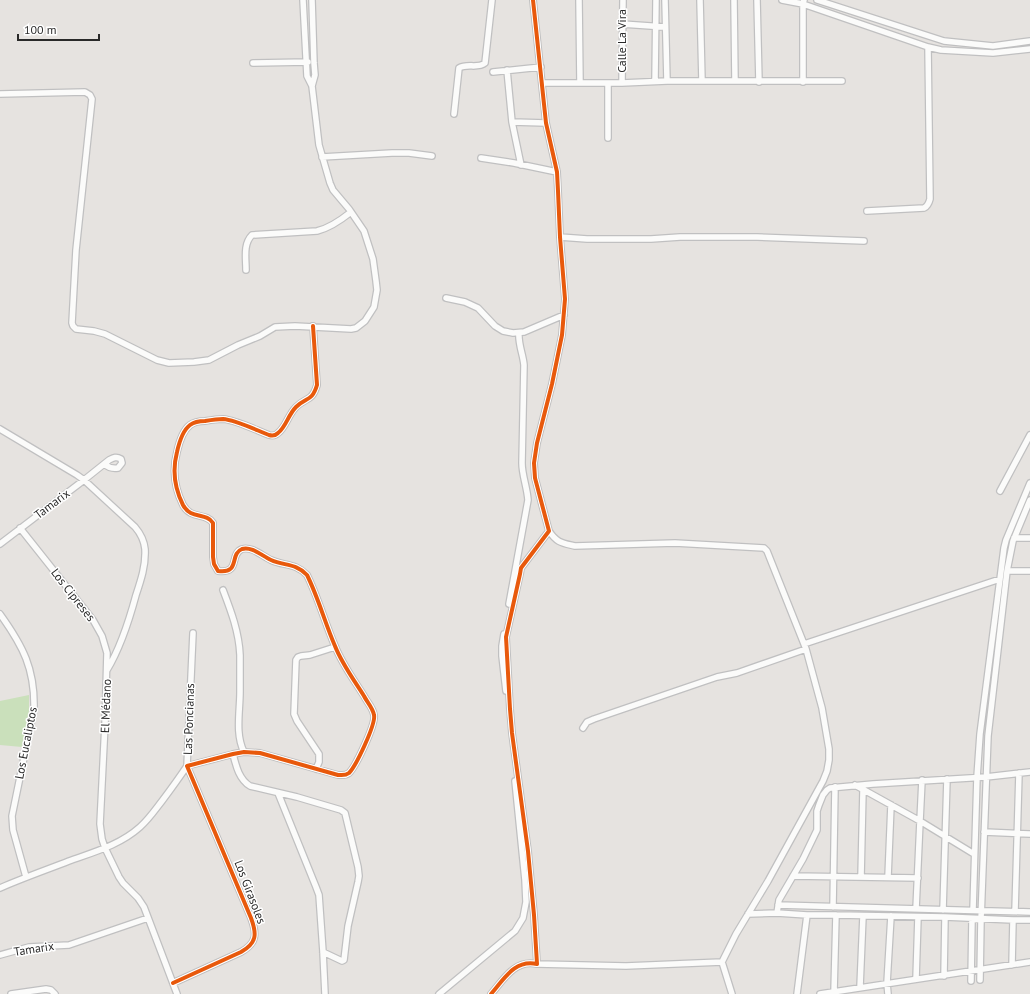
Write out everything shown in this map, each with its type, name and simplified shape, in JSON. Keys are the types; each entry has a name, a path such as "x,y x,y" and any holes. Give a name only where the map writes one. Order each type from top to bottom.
{"street":[{"path":"0,94 85,92 90,95 92,99 76,250 72,323 76,329 105,334 157,360 169,363 204,361 260,336 275,327 313,326 351,329 356,328 365,321 374,307 377,290 373,260 364,231 333,190 319,146 312,86 307,76 303,0"},
{"path":"312,0 315,75 312,86"},
{"path":"454,114 459,68 464,66 480,66 485,63 492,0"},
{"path":"533,0 546,123 557,172 565,300 562,335 535,454 535,478 549,531 554,539 563,544 575,546 675,543 764,548 767,551 805,646 822,708 829,749 828,771 768,881 736,934 722,962 732,994"},
{"path":"579,0 580,83"},
{"name":"Calle La Vira","path":"622,0 622,82"},
{"path":"655,81 656,0"},
{"path":"665,0 666,81"},
{"path":"700,0 702,82"},
{"path":"734,0 736,81"},
{"path":"757,0 759,82"},
{"path":"782,0 803,2 928,47 941,50 993,53 1030,49"},
{"path":"817,0 944,41 993,46 1030,41"},
{"path":"803,2 803,82"},
{"path":"622,24 665,27"},
{"path":"867,211 924,208 929,203 928,47"},
{"path":"253,63 314,63"},
{"path":"493,72 541,67"},
{"path":"508,70 512,122 521,165"},
{"path":"542,83 655,81 842,81"},
{"path":"608,82 608,138"},
{"path":"512,122 546,123"},
{"path":"322,157 392,153 432,156"},
{"path":"481,158 557,172"},
{"path":"246,270 246,244 252,235 317,231 326,228 351,212"},
{"path":"560,237 587,239 757,237 864,242"},
{"path":"446,298 465,302 478,308 495,326 503,331 513,333 524,332 564,315"},
{"path":"187,766 244,752 260,753 338,775 344,775 350,772 372,729 374,715 335,647 309,580 304,572 292,565 271,561 253,550 246,549 241,550 238,553 231,569 225,572 218,571 214,564 213,557 213,523 209,518 196,516 186,509 176,488 173,471 176,453 182,434 190,425 195,423 222,419 234,421 273,436 280,431 294,408 312,397 315,392 317,379 313,326"},
{"path":"438,994 515,931 523,918 526,902 502,646 528,500 527,488 522,470 524,365 519,341 519,333"},
{"name":"El Médano","path":"0,429 84,480 135,527 141,535 145,547 143,573 130,616 115,656 107,670 100,824 105,848 119,877 141,902 177,994"},
{"path":"1000,491 1030,435"},
{"name":"Tamarix","path":"0,544 104,464"},
{"path":"973,910 977,777 980,734 1004,548 1030,483"},
{"path":"980,980 981,911 988,736 1007,571 1014,538 1030,500"},
{"name":"Los Cipreses","path":"20,528 98,628 106,648 107,670"},
{"path":"537,964 528,851 512,733 506,637 522,568 549,531"},
{"path":"1014,538 1030,538"},
{"path":"1007,571 1030,571"},
{"path":"583,728 587,722 600,717 717,677 737,673 805,646 1000,579"},
{"path":"223,590 233,618 239,646 239,732 244,752"},
{"name":"Los Eucaliptos","path":"0,614 17,639 26,657 30,668 34,697 34,709 12,816 12,830 26,877"},
{"name":"Las Poncianas","path":"0,888 105,848 122,840 146,821 179,779 187,766 193,633"},
{"path":"316,769 319,762 319,754 294,714 296,660 301,656 310,655 335,647"},
{"path":"233,754 239,772 246,783 257,788 297,797 341,810 345,813 359,876 348,926 344,960 339,960 323,952"},
{"name":"Los Girasoles","path":"172,983 241,952 250,946 255,935 251,918 187,766"},
{"path":"777,913 779,900 803,859 817,830 817,811 823,795 827,790 835,787 855,785 986,777 1030,772"},
{"path":"1015,911 1019,773"},
{"path":"943,910 947,779"},
{"path":"916,909 922,780"},
{"path":"855,785 920,821 974,854"},
{"path":"833,907 835,787"},
{"path":"861,877 864,790"},
{"path":"278,793 319,895 325,994"},
{"path":"888,877 891,805"},
{"path":"984,832 1030,834"},
{"path":"793,876 918,878"},
{"path":"778,905 1030,912"},
{"path":"748,914 777,913 1030,920"},
{"path":"797,994 807,915"},
{"path":"834,992 836,915"},
{"path":"860,987 863,916"},
{"path":"888,994 887,984 891,916"},
{"path":"916,979 918,917"},
{"path":"944,917 944,976"},
{"name":"Tamarix","path":"0,955 29,947 69,945 148,918"},
{"path":"971,981 972,919"},
{"path":"1012,965 1013,920"},
{"path":"491,994 515,968 526,963 626,966 722,962"},
{"path":"820,994 1030,962"},
{"path":"11,994 46,989 51,990 54,994"}],"green space":[{"path":"29,695 29,711 22,747 0,745 0,701"}],"cycle path":[{"path":"491,994 505,977 516,967 522,964 537,964 528,851 512,733 506,637 521,568 549,531 535,478 534,463 537,443 552,384 562,335 565,299 557,172 546,123 533,0"},
{"path":"173,983 246,949 253,942 255,933 251,918 187,766 244,752 260,753 338,775 345,775 349,773 361,754 374,720 371,707 348,672 338,653 307,575 299,568 276,562 246,548 238,552 230,570 218,571 214,564 213,557 213,523 206,518 190,513 186,510 180,498 175,479 175,459 180,441 185,430 193,423 223,419 240,423 274,436 281,430 293,410 311,397 317,385 313,326"}]}
